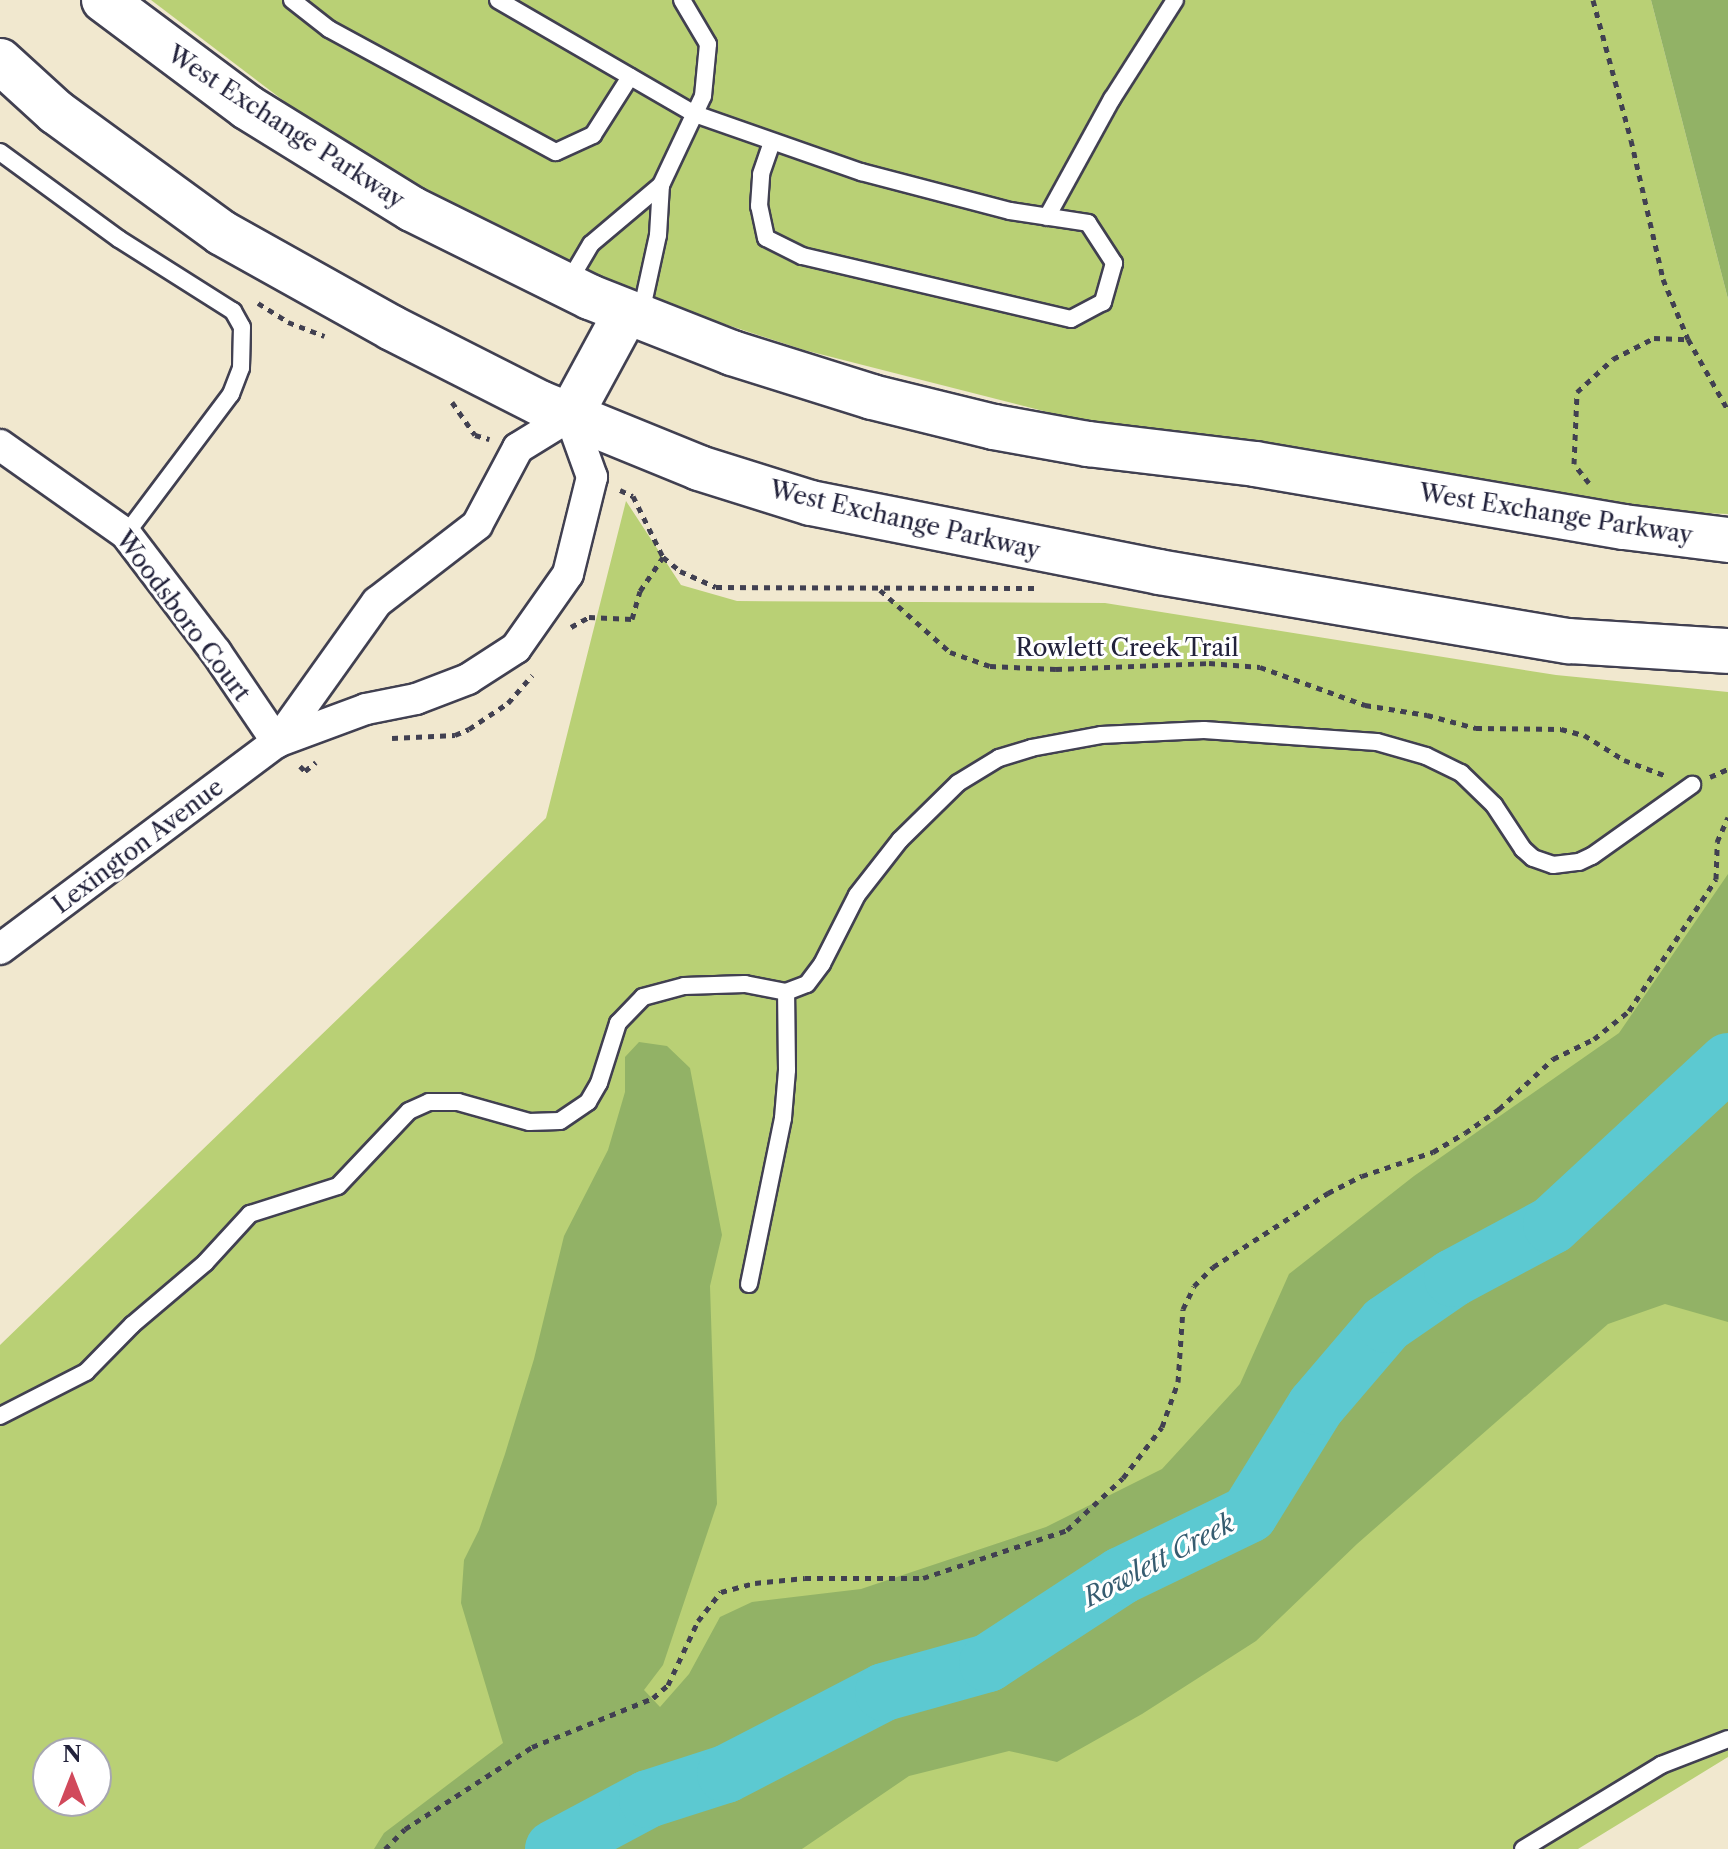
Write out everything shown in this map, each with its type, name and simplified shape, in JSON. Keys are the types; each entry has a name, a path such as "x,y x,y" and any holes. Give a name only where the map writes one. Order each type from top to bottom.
{"main road":[{"name":"West Exchange Parkway","path":"104,0 247,107 334,164 412,209 566,286 633,316 732,353 844,388 994,427 1088,444 1255,464 1624,527 1728,540"},
{"name":"West Exchange Parkway","path":"0,61 56,112 222,233 392,328 570,416 699,468 811,503 1002,544 1569,641 1728,651"},
{"path":"570,416 633,316"}],"street":[{"name":"Lexington Avenue","path":"0,949 277,742 366,709 416,699 468,679 516,648 568,574 592,477 570,416 518,448 477,525 377,602 277,742"},
{"name":"Woodsboro Court","path":"0,445 126,534 216,652 277,742"}],"lane":[{"path":"292,0 329,29 556,152 593,135 630,77"},
{"path":"498,0 695,114 861,172 1010,211 1088,223 1114,263 1103,302 1071,319 802,256 766,238 759,206 761,174 772,142"},
{"path":"633,316 658,235 661,185 703,96 708,44 682,0"},
{"path":"1047,217 1112,99 1175,0"},
{"path":"0,152 119,239 233,311 242,327 241,368 231,394 126,534"},
{"path":"566,286 591,244 661,185"},
{"path":"0,1416 86,1372 132,1325 182,1285 250,1214 326,1192 346,1180 409,1111 429,1102 458,1102 529,1122 560,1121 588,1102 599,1083 618,1023 643,997 670,988 705,984 745,984 786,992 807,984 815,975 857,895 930,808 971,772 1031,748 1101,735 1204,730 1392,745 1445,764 1473,782 1494,805 1523,849 1533,858 1553,865 1579,862 1592,856 1692,785"},
{"path":"749,1284 783,1118 787,1070 786,992"},
{"path":"1523,1849 1661,1765 1728,1739"}],"path":[{"path":"1593,0 1631,140 1663,279 1688,339 1728,410"},
{"path":"1605,486 1589,483 1574,464 1577,392 1613,359 1654,338 1688,339"},
{"name":"Rowlett Creek Trail","path":"620,490 633,496 663,557 699,581 735,589 879,589 950,652 990,666 1056,669 1209,663 1260,667 1365,705 1427,715 1476,728 1561,729 1584,735 1624,760 1692,785"},
{"path":"1692,785 1728,771"},
{"path":"385,1849 405,1829 532,1747 653,1698 668,1685 698,1621 721,1592 755,1583 805,1578 923,1578 1067,1530 1123,1478 1162,1427 1178,1382 1183,1309 1194,1286 1213,1267 1328,1193 1362,1176 1433,1152 1465,1133 1499,1109 1553,1059 1594,1039 1629,1011 1716,879 1717,842 1728,817"}],"green space":[{"path":"151,0 1651,0 1728,299 1728,514 1672,512 1059,415 804,350 612,287 338,142"},
{"path":"1651,0 1728,0 1728,299"},
{"path":"626,501 681,585 737,601 1105,603 1556,675 1728,692 1728,1757 1578,1849 0,1849 0,1345 546,818"},
{"path":"1728,874 1728,1322 1665,1304 1608,1324 1357,1544 1256,1641 1142,1714 1057,1762 1009,1751 909,1776 802,1849 374,1849 384,1833 503,1743 461,1603 464,1560 479,1530 505,1454 534,1359 564,1236 608,1150 625,1092 625,1057 639,1042 667,1046 690,1068 722,1235 710,1286 717,1504 663,1665 644,1690 660,1707 689,1674 720,1617 752,1602 861,1589 1046,1527 1162,1469 1240,1384 1289,1274 1414,1176 1619,1033"}],"waterway":[{"name":"Rowlett Creek","path":"554,1849 648,1799 726,1774 884,1692 988,1663 1121,1576 1249,1514 1316,1406 1386,1324 1453,1278 1552,1225 1728,1062"}]}
